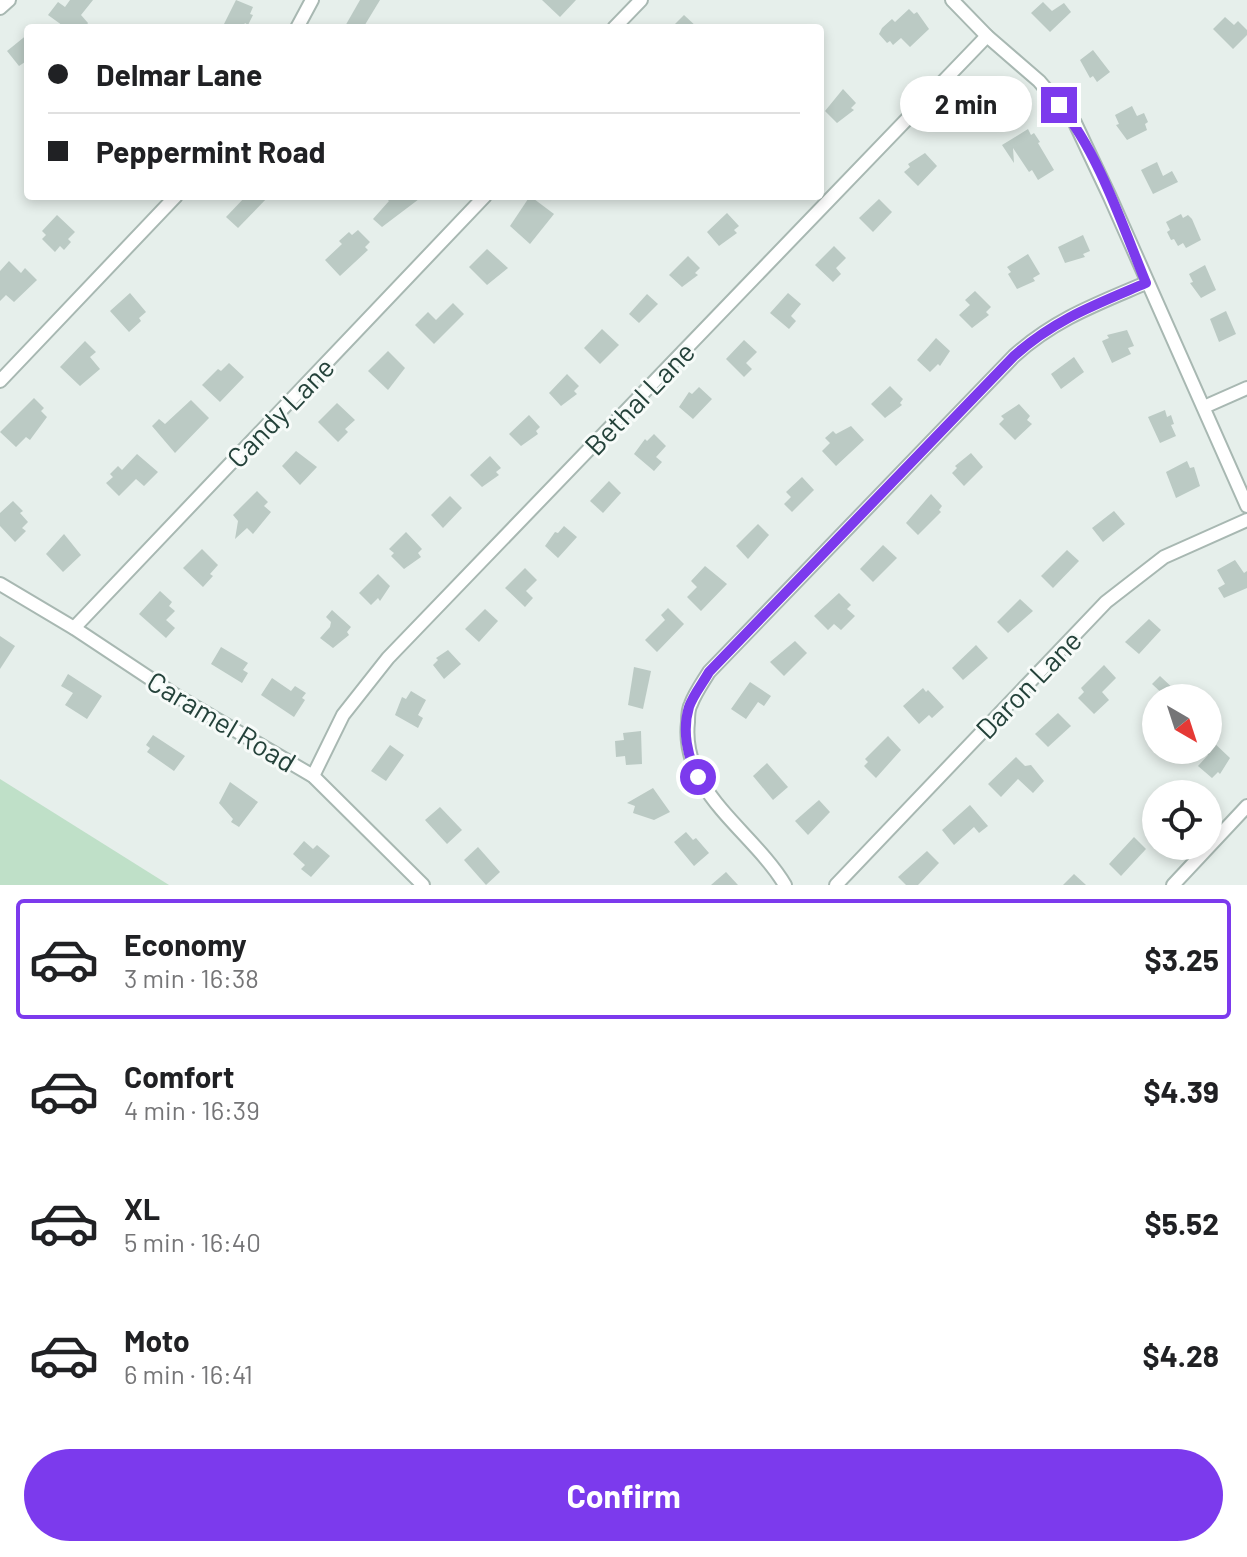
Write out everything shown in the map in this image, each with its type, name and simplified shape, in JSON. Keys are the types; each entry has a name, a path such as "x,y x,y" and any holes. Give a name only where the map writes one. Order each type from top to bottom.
{"street":[{"path":"0,8 9,0"},
{"path":"299,24 312,0"},
{"path":"618,24 641,0"},
{"path":"952,0 987,36 1039,81 1075,123 1247,506"},
{"name":"Bethal Lane","path":"313,776 343,715 388,658 987,36"},
{"path":"0,381 172,200"},
{"name":"Candy Lane","path":"74,628 481,200"},
{"path":"785,885 775,868 706,793 690,761 686,736 689,706 709,672 1038,334 1072,315 1146,283"},
{"path":"1204,407 1247,388"},
{"name":"Daron Lane","path":"836,885 1106,602 1164,557 1247,520"},
{"name":"Caramel Road","path":"0,584 74,628 175,695 313,776 423,885"},
{"path":"1173,885 1247,806"}],"green space":[{"path":"0,779 169,885 0,885"}],"building":[{"path":"70,0 93,0 81,15 87,24 60,24 48,15 58,2 65,7"},
{"path":"236,0 253,7 248,24 224,24"},
{"path":"360,0 380,0 365,24 346,24"},
{"path":"542,0 576,0 560,17"},
{"path":"1043,2 1052,11 1064,3 1071,12 1050,32 1031,13"},
{"path":"909,9 914,14 917,12 929,29 910,47 901,38 893,45 890,41 887,43 879,34 882,28 892,19 895,22"},
{"path":"684,15 694,24 675,24"},
{"path":"1225,17 1234,25 1238,21 1247,30 1247,35 1233,49 1213,29"},
{"path":"24,37 24,63 19,66 7,51"},
{"path":"1093,50 1110,72 1097,82 1093,76 1090,78 1080,60"},
{"path":"988,84 993,89 995,87 1008,104 995,116 985,106 977,112 968,102"},
{"path":"843,89 856,103 851,108 854,110 837,123 825,111"},
{"path":"1132,106 1137,116 1144,113 1147,130 1127,140 1116,125 1119,124 1115,115"},
{"path":"1028,129 1040,142 1054,170 1038,180 1013,148 1014,163 1002,145"},
{"path":"925,153 937,166 918,186 904,172 910,167 908,164"},
{"path":"1157,162 1163,176 1172,171 1178,182 1153,194 1141,170"},
{"path":"879,199 892,212 873,232 859,218"},
{"path":"242,200 265,200 238,228 226,217"},
{"path":"418,200 382,227 373,219 389,201"},
{"path":"527,200 535,200 554,214 530,244 510,226"},
{"path":"727,213 739,226 734,230 737,233 719,246 707,232"},
{"path":"1181,214 1183,218 1188,215 1192,219 1201,240 1186,248 1183,243 1178,246 1167,232 1170,230 1166,222"},
{"path":"57,215 75,232 64,250 60,246 55,252 42,239 46,235 42,231"},
{"path":"358,230 370,242 365,247 368,250 340,276 325,260 342,244 339,241 349,232 352,235"},
{"path":"1083,235 1090,251 1083,254 1085,257 1065,263 1058,247"},
{"path":"834,246 846,258 836,268 841,274 833,282 815,265"},
{"path":"487,249 508,268 487,285 469,267"},
{"path":"1028,254 1040,274 1033,278 1035,281 1017,289 1007,267"},
{"path":"688,256 700,268 695,273 698,275 682,287 669,275"},
{"path":"9,261 21,273 25,268 37,280 14,302 6,295 0,301 0,271"},
{"path":"1205,265 1216,290 1201,298 1190,283 1193,282 1189,274"},
{"path":"975,291 991,307 986,312 989,315 972,328 959,315 970,305 965,300"},
{"path":"130,293 146,312 129,332 110,311"},
{"path":"788,293 801,304 791,316 796,321 789,329 770,313"},
{"path":"647,294 658,304 639,323 629,314"},
{"path":"453,303 464,314 434,344 415,325 428,312 436,320"},
{"path":"1226,311 1236,334 1219,342 1210,319"},
{"path":"602,329 619,345 600,364 584,348"},
{"path":"1127,330 1134,346 1128,348 1131,354 1112,363 1102,341 1109,338 1107,335"},
{"path":"936,338 950,351 940,366 938,364 930,372 917,360"},
{"path":"744,340 757,352 746,363 752,369 744,377 726,359"},
{"path":"85,341 96,352 90,357 100,369 80,386 60,367"},
{"path":"388,351 405,368 388,390 368,371"},
{"path":"1074,357 1084,372 1061,389 1051,374"},
{"path":"229,363 244,377 220,402 202,385"},
{"path":"567,374 579,386 574,391 577,394 561,406 549,393"},
{"path":"890,386 903,399 902,405 885,418 871,404"},
{"path":"699,387 712,399 693,419 679,407 689,392 692,394"},
{"path":"34,398 44,408 41,411 47,417 30,440 26,437 16,447 0,432"},
{"path":"191,400 209,418 175,453 152,426 159,419 165,424"},
{"path":"337,403 355,420 345,429 348,432 338,442 318,422"},
{"path":"1019,404 1030,416 1027,420 1032,424 1015,440 999,424 1004,419 1001,416"},
{"path":"1165,410 1167,417 1171,415 1176,436 1160,443 1148,417"},
{"path":"529,415 540,427 536,431 538,434 521,446 509,434"},
{"path":"851,426 864,440 836,466 822,451 830,443 825,438 833,431 836,434"},
{"path":"654,434 666,446 656,457 662,462 654,471 634,454 645,439 647,441"},
{"path":"296,451 317,467 300,485 282,466"},
{"path":"971,453 983,467 964,486 952,473 957,468 955,466"},
{"path":"137,454 158,472 144,486 136,479 119,496 106,483 118,466 122,470"},
{"path":"490,456 501,468 496,472 499,475 482,487 470,475"},
{"path":"1187,461 1190,468 1194,467 1200,486 1176,498 1166,472"},
{"path":"802,477 814,490 792,512 784,504 791,497 786,492"},
{"path":"609,481 621,493 603,513 590,501"},
{"path":"257,491 268,502 264,506 271,512 253,534 247,528 235,539 238,521 233,515"},
{"path":"931,494 942,506 941,512 918,535 906,523"},
{"path":"450,496 462,508 443,528 431,515"},
{"path":"13,501 28,522 22,528 26,531 15,542 0,526 0,513"},
{"path":"1114,511 1125,524 1103,542 1092,528"},
{"path":"758,524 769,535 748,559 736,546"},
{"path":"564,526 577,537 558,558 545,546"},
{"path":"406,532 422,549 418,553 421,557 404,569 391,556 394,553 389,549"},
{"path":"64,534 81,555 63,572 46,554"},
{"path":"883,545 897,558 873,582 860,569"},
{"path":"202,549 218,565 203,587 183,568"},
{"path":"1067,550 1079,561 1053,588 1041,576"},
{"path":"1235,560 1244,573 1247,571 1247,588 1224,598 1218,588 1225,584 1217,570"},
{"path":"705,566 727,584 701,611 687,597 697,587 691,581"},
{"path":"525,568 537,580 526,591 533,598 525,607 505,588"},
{"path":"378,574 390,586 380,601 378,598 371,605 359,593"},
{"path":"160,591 172,602 169,606 175,611 166,620 175,628 166,638 139,614"},
{"path":"839,593 851,605 847,609 855,616 841,630 834,624 828,630 814,616"},
{"path":"1020,599 1033,611 1008,633 997,622"},
{"path":"668,608 684,624 657,652 645,640 665,620 661,615"},
{"path":"485,609 498,621 479,642 465,629"},
{"path":"332,610 351,627 347,632 349,635 333,648 320,638 330,627 331,622 326,617"},
{"path":"1149,619 1161,630 1139,654 1125,642"},
{"path":"0,636 15,646 0,669"},
{"path":"795,641 807,653 784,676 770,662"},
{"path":"976,645 988,658 963,680 952,668"},
{"path":"221,647 248,663 243,670 248,673 242,683 211,664"},
{"path":"448,650 461,664 444,679 433,665 438,660 436,658"},
{"path":"1104,665 1116,678 1102,692 1109,700 1094,714 1078,698 1084,692 1081,688"},
{"path":"634,667 651,671 643,709 628,705"},
{"path":"68,674 102,696 87,719 65,705 73,693 61,686"},
{"path":"1160,676 1168,684 1152,684"},
{"path":"272,678 291,691 295,686 306,693 294,717 261,695"},
{"path":"750,682 771,696 764,706 758,702 746,719 731,709"},
{"path":"923,688 944,707 919,724 903,706"},
{"path":"411,691 426,700 418,715 423,718 418,728 395,715 402,697 406,699"},
{"path":"1058,713 1071,726 1048,747 1035,734"},
{"path":"641,731 642,764 626,765 625,756 616,757 615,741 624,740 623,733"},
{"path":"153,735 185,756 174,771 147,752 150,748 146,745"},
{"path":"888,736 901,750 876,778 864,766 868,762 865,759"},
{"path":"390,745 404,755 386,781 371,771"},
{"path":"1222,750 1230,758 1220,774 1218,772 1212,778 1198,766 1222,764"},
{"path":"1016,757 1025,766 1031,765 1044,781 1033,793 1018,779 1001,797 988,784"},
{"path":"767,763 788,787 773,800 753,776"},
{"path":"230,782 258,802 239,827 231,822 233,819 219,803"},
{"path":"653,788 670,812 654,820 633,813 635,806 627,803"},
{"path":"819,800 830,812 808,835 795,821"},
{"path":"970,805 988,826 979,833 974,827 954,845 942,830"},
{"path":"440,807 462,830 447,844 425,820"},
{"path":"686,832 709,853 694,866 674,842"},
{"path":"1134,837 1142,845 1142,853 1121,876 1109,864"},
{"path":"304,841 313,849 317,845 330,856 311,877 301,869 305,865 293,854"},
{"path":"478,847 500,872 486,885 464,860"},
{"path":"927,851 939,863 918,885 906,885 898,877"},
{"path":"726,872 738,885 711,885"},
{"path":"1074,874 1086,885 1063,885"}],"route":[{"path":"698,777 690,761 686,736 689,706 709,672 1038,334 1072,315 1146,283 1075,123 1059,105"}]}
